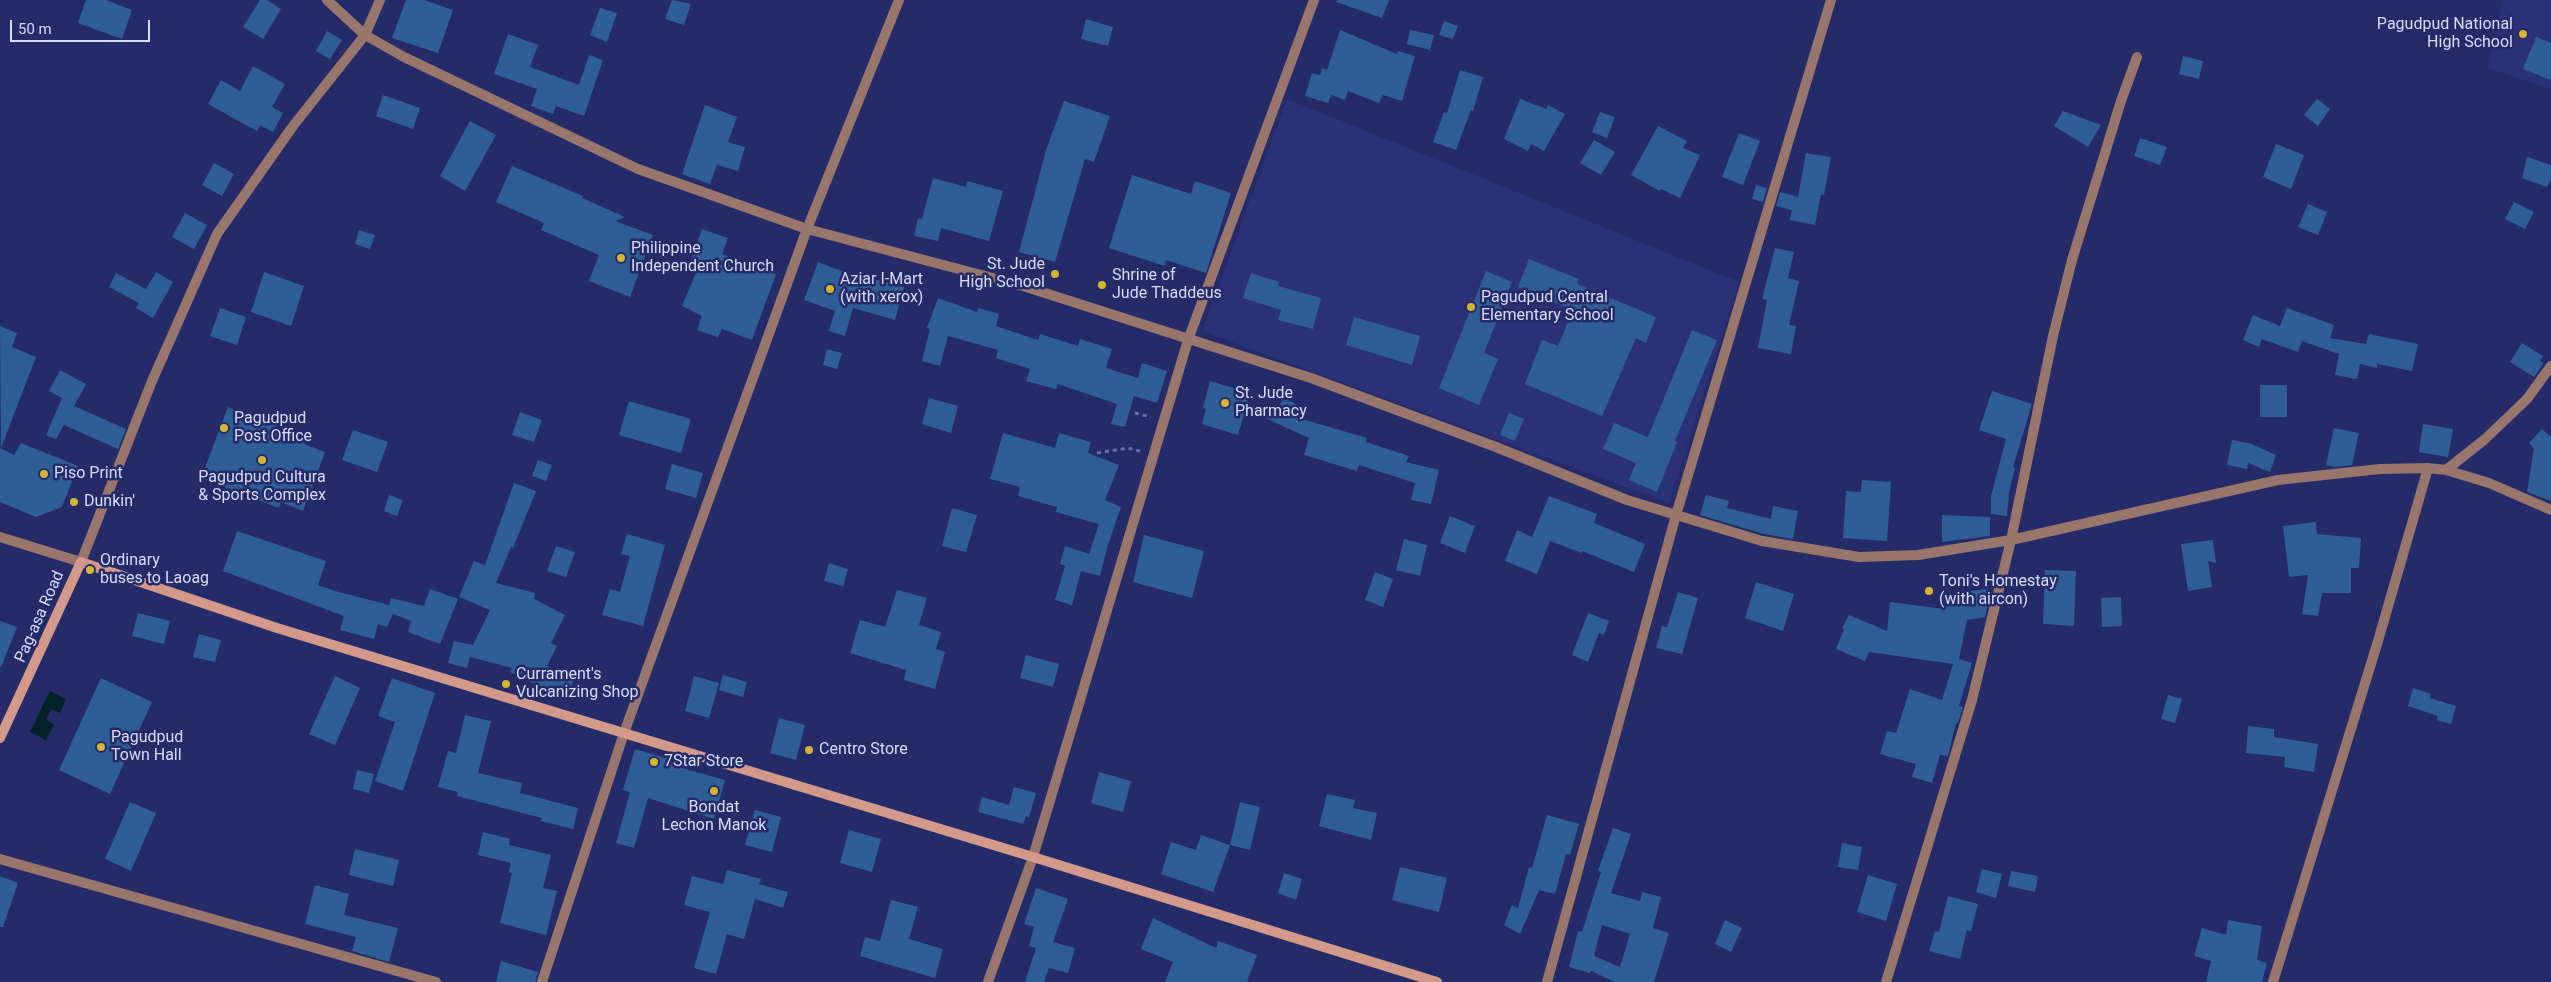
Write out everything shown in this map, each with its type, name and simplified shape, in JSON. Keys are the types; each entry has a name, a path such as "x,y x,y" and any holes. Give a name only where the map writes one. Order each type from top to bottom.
{"main road":[{"path":"81,562 277,628 1033,856 1437,982"},
{"name":"Pag-asa Road","path":"0,738 81,562"}],"street":[{"path":"327,0 365,35 463,87 638,169 807,229 1023,286 1311,378 1496,446 1627,500 1762,541 1859,557 1918,555 2011,540 2278,480 2380,469 2428,468 2446,470 2489,483 2551,510"},
{"path":"0,537 81,562 152,381 218,234 294,126 365,35 380,0"},
{"path":"542,982 624,733 807,229 899,0"},
{"path":"988,982 1033,856 1188,340 1314,0"},
{"path":"1547,982 1676,515 1831,0"},
{"path":"1886,982 1972,700 2011,540 2053,336 2070,270 2121,101 2137,57"},
{"path":"2446,470 2484,440 2527,399 2551,366"},
{"path":"2273,982 2375,650 2428,468"},
{"path":"0,859 436,982"}],"path":[{"path":"1097,453 1128,448 1153,453"}],"shaded area":[{"name":"Pagudpud National High School","path":"2502,0 2551,0 2551,89 2488,68"},
{"name":"Pagudpud Central Elementary School","path":"1287,99 1739,282 1669,503 1202,331"},
{"path":"50,691 66,699 60,713 51,709 46,720 54,724 46,740 30,732"}],"building":[{"path":"86,0 106,0 132,10 122,39 78,23"},
{"path":"260,0 267,0 281,9 263,39 243,27"},
{"path":"406,0 424,0 453,10 438,53 392,38"},
{"path":"672,0 691,4 684,25 665,19"},
{"path":"1337,0 1389,0 1382,18 1336,2"},
{"path":"600,8 617,13 607,42 590,35"},
{"path":"1086,19 1113,27 1108,46 1081,39"},
{"path":"1444,21 1458,26 1453,39 1439,35"},
{"path":"1340,30 1397,54 1398,51 1415,56 1402,101 1383,95 1379,103 1348,91 1345,100 1331,95 1328,103 1305,96 1312,73 1320,75 1322,68 1327,70"},
{"path":"1410,30 1434,35 1430,50 1407,44"},
{"path":"327,31 342,40 330,59 316,51"},
{"path":"508,34 538,45 530,67 579,85 589,55 603,60 584,116 556,106 553,114 531,106 537,89 494,74"},
{"path":"2536,37 2551,43 2551,80 2523,69"},
{"path":"2183,56 2203,61 2199,79 2179,74"},
{"path":"253,66 285,84 272,107 283,113 273,132 260,125 257,131 208,104 221,80 240,91"},
{"path":"1460,70 1483,77 1473,111 1471,110 1456,150 1433,142 1444,112 1447,113"},
{"path":"383,95 420,108 413,129 376,116"},
{"path":"1520,99 1546,109 1548,105 1565,114 1544,151 1531,144 1528,151 1504,139"},
{"path":"2317,99 2330,109 2318,126 2304,115"},
{"path":"1064,101 1110,116 1094,162 1085,159 1055,262 1019,252 1046,150"},
{"path":"705,105 737,117 728,142 745,147 738,171 717,165 710,184 682,174"},
{"path":"2063,111 2101,125 2088,147 2054,126"},
{"path":"1600,112 1615,117 1607,138 1592,132"},
{"path":"470,121 496,135 465,191 440,176"},
{"path":"1658,126 1687,141 1683,148 1700,155 1680,198 1661,189 1660,191 1631,175"},
{"path":"1739,133 1760,141 1743,185 1722,177"},
{"path":"2140,138 2167,147 2160,165 2134,156"},
{"path":"1594,140 1615,152 1601,175 1580,163"},
{"path":"2276,144 2304,155 2291,189 2263,177"},
{"path":"1806,153 1831,157 1824,195 1821,194 1815,225 1790,220 1792,210 1776,206 1780,192 1798,197"},
{"path":"2527,157 2551,165 2551,179 2547,187 2522,178"},
{"path":"214,163 234,174 222,196 202,185"},
{"path":"512,166 583,196 582,198 625,217 615,221 653,235 630,297 589,281 599,255 541,230 544,223 496,202"},
{"path":"1132,175 1191,194 1195,181 1231,193 1206,273 1166,260 1165,266 1109,248"},
{"path":"933,178 966,187 967,181 1003,191 989,241 941,228 938,241 914,236 918,218 922,219"},
{"path":"1756,185 1767,188 1763,202 1752,199"},
{"path":"2514,202 2534,212 2525,229 2505,219"},
{"path":"2308,204 2327,212 2318,235 2298,227"},
{"path":"185,213 207,225 194,249 172,237"},
{"path":"702,229 728,238 722,254 776,274 752,340 722,329 718,337 697,330 702,316 682,306 697,270 689,266"},
{"path":"359,230 375,235 370,249 355,244"},
{"path":"1775,248 1794,252 1788,278 1799,281 1789,325 1796,326 1791,354 1758,348 1767,300 1762,299"},
{"path":"1529,259 1579,279 1577,284 1656,317 1646,343 1636,338 1602,416 1525,384 1542,340 1558,346 1573,310 1518,287"},
{"path":"818,262 873,283 874,279 904,287 895,320 853,308 845,336 829,331 835,311 804,300"},
{"path":"1486,271 1512,282 1484,353 1498,359 1479,405 1439,388"},
{"path":"156,272 173,282 153,318 136,308 139,303 109,287 116,273 146,289"},
{"path":"264,272 304,286 291,326 251,312"},
{"path":"1251,273 1279,282 1278,286 1321,298 1313,329 1278,320 1281,310 1243,298"},
{"path":"938,298 977,312 978,308 999,314 996,326 1038,340 1040,334 1078,346 1080,339 1112,349 1106,368 1138,378 1142,363 1167,371 1157,403 1134,396 1125,427 1111,424 1117,404 1058,384 1056,389 1026,381 1030,369 996,358 998,350 948,336 940,366 922,361 930,329 927,328"},
{"path":"220,308 246,317 237,345 210,336"},
{"path":"2287,308 2334,325 2330,338 2366,344 2369,334 2418,344 2412,371 2377,364 2377,368 2360,364 2357,379 2335,375 2339,354 2302,341 2298,352 2262,339 2259,347 2243,340 2253,315 2280,326"},
{"path":"1354,317 1420,336 1412,365 1346,345"},
{"path":"0,326 17,333 12,347 36,357 1,448"},
{"path":"1692,330 1717,340 1675,441 1677,442 1657,492 1629,480 1636,463 1603,449 1614,423 1648,437"},
{"path":"2522,343 2543,356 2540,361 2544,363 2534,377 2510,362"},
{"path":"827,349 842,353 837,369 823,365"},
{"path":"60,370 86,384 74,406 126,429 118,449 64,425 56,439 46,435 62,398 49,391"},
{"path":"1210,381 1240,390 1238,397 1248,400 1238,435 1202,424 1206,409 1203,408"},
{"path":"2260,385 2287,385 2287,417 2260,417"},
{"path":"1992,391 2032,404 2013,467 2015,468 2009,492 2007,516 1991,514 1991,496 2006,439 1979,430"},
{"path":"929,398 958,406 951,433 922,424"},
{"path":"1283,398 1307,409 1302,419 1367,438 1366,442 1409,456 1406,462 1439,470 1431,504 1411,500 1415,483 1359,465 1357,471 1304,455 1309,438 1265,418 1268,409 1277,412"},
{"path":"629,401 691,419 681,453 619,435"},
{"path":"228,407 307,438 304,444 325,452 303,511 281,502 279,508 201,478"},
{"path":"520,412 542,420 534,442 512,435"},
{"path":"1509,413 1524,419 1515,441 1500,435"},
{"path":"2423,424 2453,429 2448,457 2419,452"},
{"path":"2334,428 2359,433 2352,465 2335,467 2326,465"},
{"path":"2542,429 2551,437 2551,501 2527,492 2534,448 2529,443"},
{"path":"353,430 388,442 377,472 342,460"},
{"path":"1003,433 1055,448 1059,433 1091,442 1088,453 1119,465 1105,500 1121,507 1100,576 1081,571 1072,605 1055,600 1065,566 1060,564 1065,546 1089,554 1099,524 1056,512 1057,507 1018,496 1020,487 990,479"},
{"path":"2232,440 2252,444 2276,455 2270,472 2248,463 2247,469 2227,465"},
{"path":"21,443 78,466 62,507 36,517 0,502 0,448 14,455"},
{"path":"538,460 552,465 546,481 532,476"},
{"path":"672,464 703,473 696,498 665,489"},
{"path":"1862,480 1891,482 1887,541 1843,538 1846,491 1861,492"},
{"path":"514,483 536,491 513,548 511,547 496,583 535,593 534,599 565,615 551,643 557,646 547,666 574,680 565,699 510,672 512,668 470,657 467,668 448,663 454,641 473,645 490,610 459,597 474,561 485,565"},
{"path":"389,495 403,500 397,516 384,511"},
{"path":"1706,495 1729,501 1727,508 1771,519 1773,506 1798,511 1793,539 1764,534 1700,515"},
{"path":"1549,496 1597,514 1594,523 1645,544 1634,572 1582,551 1582,553 1550,541 1537,574 1505,561 1517,530 1532,537"},
{"path":"952,508 977,515 966,552 942,546"},
{"path":"1942,515 1990,517 1990,536 1942,542"},
{"path":"1450,516 1475,526 1465,553 1440,543"},
{"path":"2316,522 2317,534 2361,538 2359,568 2351,568 2351,593 2322,593 2318,616 2302,614 2308,575 2289,577 2283,526"},
{"path":"237,531 326,561 318,585 335,591 389,605 391,598 424,606 430,589 458,599 440,644 408,632 411,621 393,614 387,627 378,624 374,639 340,630 344,616 223,571"},
{"path":"627,534 665,545 643,626 602,615 610,589 620,592 630,556 621,554"},
{"path":"1144,535 1204,551 1192,598 1133,582"},
{"path":"1404,539 1427,545 1420,576 1396,570"},
{"path":"2213,540 2216,563 2208,561 2212,587 2188,591 2181,544"},
{"path":"556,546 575,552 566,577 547,571"},
{"path":"829,563 848,569 843,586 824,581"},
{"path":"2045,570 2076,571 2074,626 2043,624"},
{"path":"1375,572 1393,579 1383,607 1365,600"},
{"path":"1756,582 1794,594 1783,631 1745,618"},
{"path":"1986,589 1988,604 1985,617 1967,620 1959,659 1972,663 1959,706 1963,707 1958,723 1956,723 1948,756 1940,755 1932,783 1912,777 1916,764 1880,754 1887,731 1896,733 1910,689 1942,700 1953,664 1869,652 1865,661 1836,649 1844,629 1842,628 1849,615 1887,631 1890,602 1944,609 1946,596 1972,602 1970,591"},
{"path":"897,590 927,598 919,625 941,632 936,649 945,652 935,689 904,680 906,670 850,653 860,620 885,627"},
{"path":"1678,592 1698,598 1682,654 1656,648 1662,626 1667,627"},
{"path":"2121,597 2122,626 2102,627 2101,598"},
{"path":"138,613 170,621 164,644 132,636"},
{"path":"1588,613 1609,621 1604,635 1599,633 1588,662 1572,655"},
{"path":"0,621 17,627 1,667 0,667"},
{"path":"199,634 221,640 215,662 193,657"},
{"path":"1026,655 1059,664 1053,687 1020,678"},
{"path":"723,675 747,682 743,697 719,690"},
{"path":"335,676 360,688 335,745 309,734"},
{"path":"694,676 719,683 709,718 685,711"},
{"name":"Pagudpud Town Hall","path":"101,678 152,702 110,794 59,770"},
{"path":"392,678 435,693 403,791 375,781 395,722 378,716"},
{"path":"2413,688 2431,694 2430,698 2456,706 2451,724 2437,720 2438,716 2408,706"},
{"path":"2168,695 2182,699 2175,723 2161,719"},
{"path":"465,715 491,721 478,773 522,783 520,793 578,808 573,829 541,821 542,818 457,796 458,792 438,787 448,751 456,753"},
{"path":"779,718 805,725 796,760 770,753"},
{"path":"2248,726 2274,729 2274,737 2318,744 2314,772 2284,767 2285,757 2246,753"},
{"path":"635,749 679,762 678,767 725,780 714,819 648,798 634,848 616,843 630,792 623,790"},
{"path":"357,770 374,774 369,793 353,789"},
{"path":"1099,772 1131,781 1123,812 1091,803"},
{"path":"1014,787 1036,793 1029,817 1026,816 1023,824 978,812 982,797 1009,805"},
{"path":"1327,794 1355,800 1353,808 1377,813 1371,840 1319,826"},
{"path":"130,802 156,813 131,871 105,859"},
{"path":"1240,802 1260,807 1250,850 1230,845"},
{"path":"755,810 781,817 772,852 745,845"},
{"path":"1547,815 1579,824 1570,855 1566,854 1555,894 1539,890 1520,934 1504,925 1512,905 1518,908 1529,867 1532,868"},
{"path":"1613,828 1631,834 1611,893 1640,901 1642,892 1661,897 1653,928 1669,933 1654,982 1615,982 1591,971 1590,973 1569,967 1578,931 1582,932 1601,872 1598,871","holes":["1602,925 1630,934 1620,967 1594,956"]},
{"path":"849,830 881,839 872,872 840,863"},
{"path":"483,832 510,839 509,845 551,855 543,888 557,891 546,935 500,923 512,873 509,872 511,863 478,855"},
{"path":"1201,835 1230,845 1213,892 1161,874 1171,842 1196,850"},
{"path":"1842,843 1862,847 1858,870 1838,867"},
{"path":"355,849 399,860 393,886 349,875"},
{"path":"1400,867 1447,878 1439,912 1392,900"},
{"path":"1982,869 2002,874 1996,898 1976,892"},
{"path":"727,870 761,879 759,884 788,892 783,908 755,899 744,939 727,934 716,974 694,968 710,912 684,905 692,876 723,884"},
{"path":"2011,871 2038,876 2035,892 2008,886"},
{"path":"1284,873 1302,879 1296,900 1278,893"},
{"path":"1868,875 1897,884 1886,921 1857,912"},
{"path":"0,876 18,883 3,927 0,927"},
{"path":"315,885 349,894 344,915 398,928 389,962 352,951 356,937 305,924"},
{"path":"1036,888 1068,899 1053,942 1075,948 1068,973 1049,968 1044,982 1025,982 1036,948 1029,946 1034,927 1024,924"},
{"path":"1948,896 1978,904 1971,931 1967,930 1960,959 1929,951 1935,931 1939,932"},
{"path":"891,900 918,907 909,939 943,949 935,978 860,956 865,937 880,941"},
{"path":"1153,918 1216,948 1218,941 1257,955 1247,982 1165,982 1173,962 1141,949"},
{"path":"1725,920 1742,928 1731,952 1715,944"},
{"path":"2228,920 2262,926 2257,960 2267,963 2262,982 2206,982 2211,961 2194,956 2202,928 2226,935"},
{"path":"501,961 538,972 535,982 496,982"}],"place":[{"name":"Pagudpud National High School","path":"2523,34"},
{"name":"Philippine Independent Church","path":"621,258"},
{"name":"St. Jude High School","path":"1055,274"},
{"name":"Shrine of Jude Thaddeus","path":"1102,285"},
{"name":"Aziar I-Mart (with xerox)","path":"830,289"},
{"name":"Pagudpud Central Elementary School","path":"1471,307"},
{"name":"St. Jude Pharmacy","path":"1225,403"},
{"name":"Pagudpud Post Office","path":"224,428"},
{"name":"Pagudpud Cultura & Sports Complex","path":"262,460"},
{"name":"Piso Print","path":"44,474"},
{"name":"Dunkin'","path":"74,502"},
{"name":"Ordinary buses to Laoag","path":"90,570"},
{"name":"Toni's Homestay (with aircon)","path":"1929,591"},
{"name":"Currament's Vulcanizing Shop","path":"506,684"},
{"name":"Pagudpud Town Hall","path":"101,747"},
{"name":"Centro Store","path":"809,750"},
{"name":"7Star Store","path":"654,762"},
{"name":"Bondat Lechon Manok","path":"714,791"}]}
